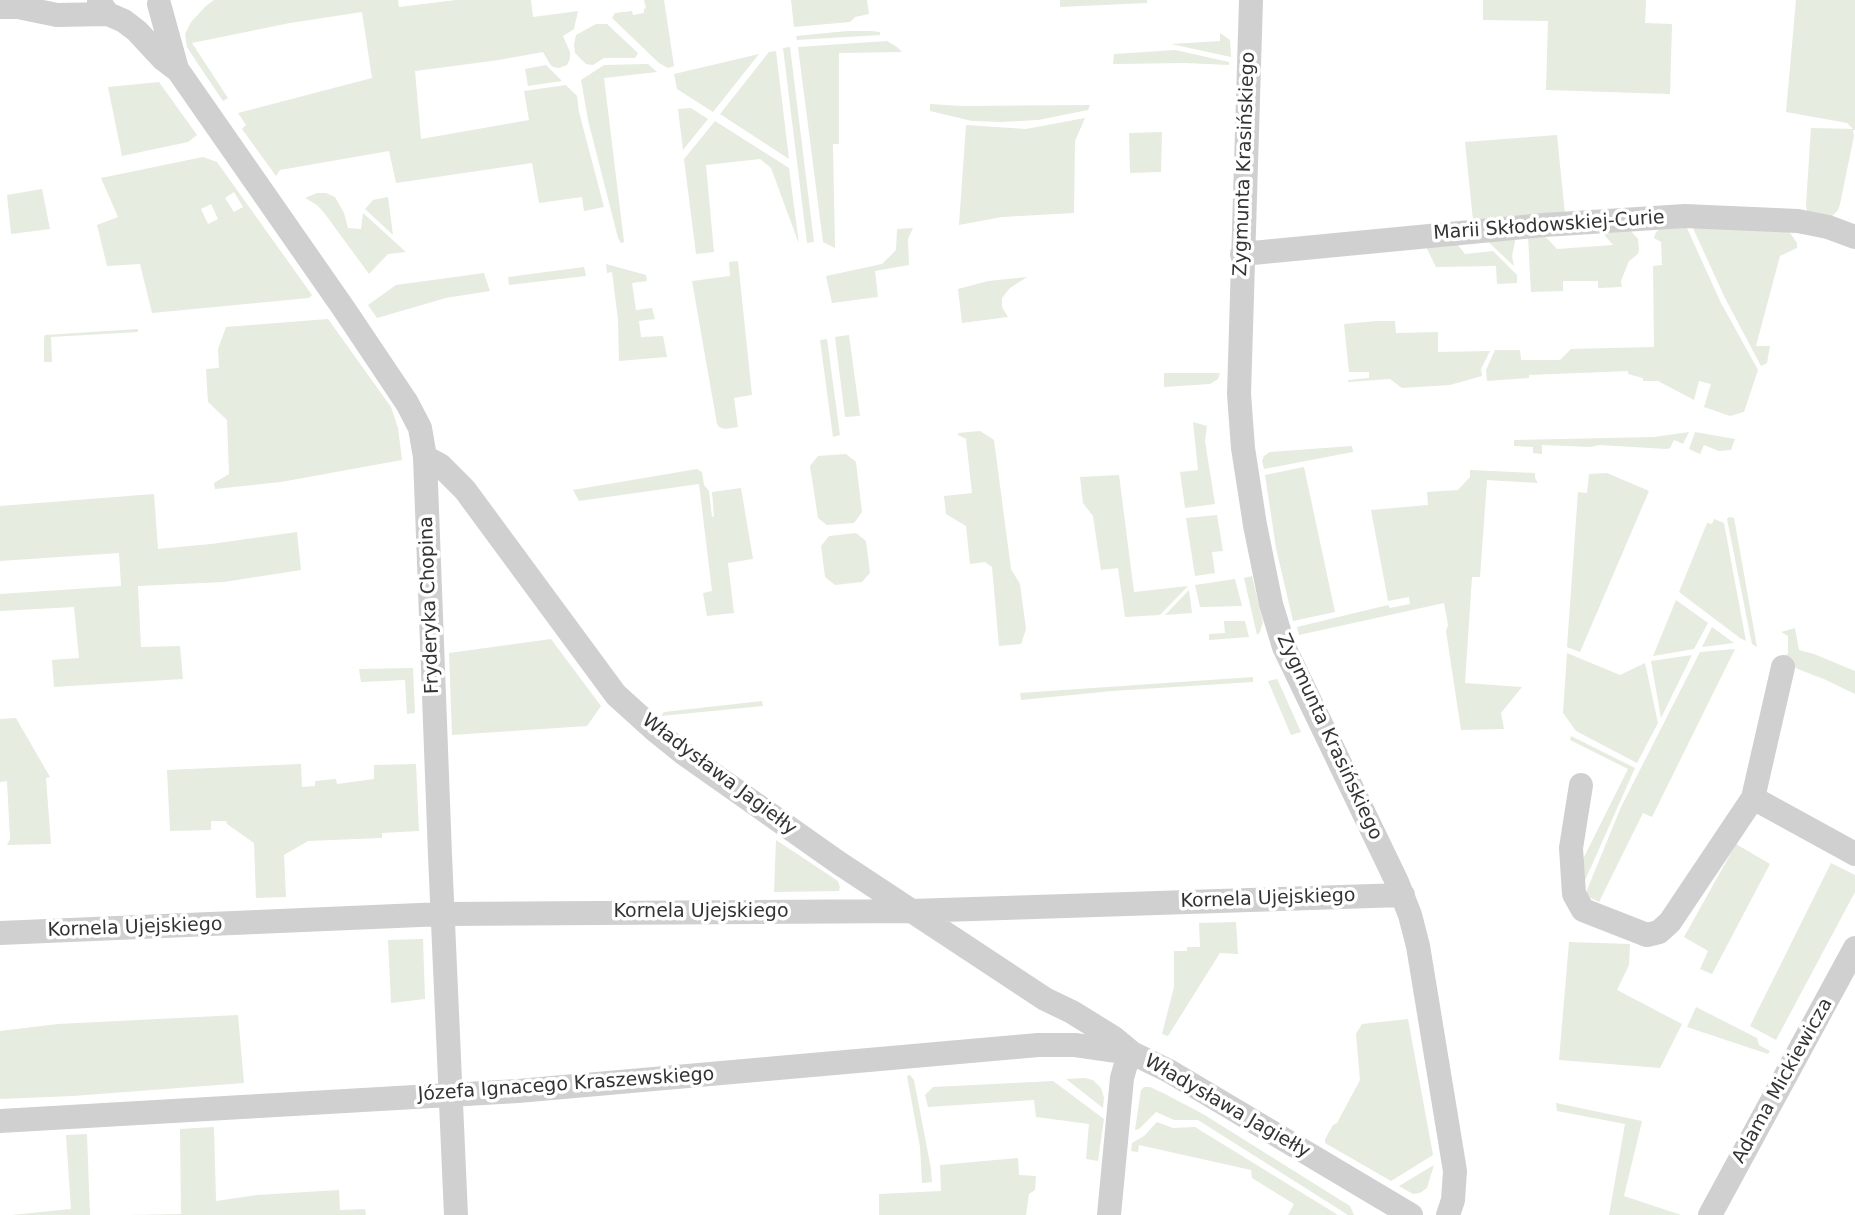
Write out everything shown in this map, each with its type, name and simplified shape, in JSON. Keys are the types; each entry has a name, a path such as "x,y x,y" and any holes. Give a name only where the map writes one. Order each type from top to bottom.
{"street":[{"name":"Zygmunta Krasińskiego","path":"1251,0 1239,358 1240,410 1255,525 1271,604 1284,647 1403,895 1418,946 1455,1171 1453,1200 1448,1215"},
{"path":"17,5 57,15 110,11 135,21 145,17 160,2"},
{"path":"160,2 164,28 177,69"},
{"path":"110,11 144,37 163,59 177,69"},
{"name":"Fryderyka Chopina","path":"177,69 407,403 420,428 425,457 456,1215"},
{"name":"Marii Skłodowskiej-Curie","path":"1242,254 1565,223 1702,216 1798,221 1828,227 1855,237"},
{"name":"Władysława Jagiełły","path":"425,457 440,465 465,490 607,684 657,732 715,777 1045,999 1106,1032 1132,1053 1169,1071 1411,1215"},
{"path":"1581,785 1571,848 1574,894 1583,909 1647,935 1659,932 1670,922 1753,797 1783,667"},
{"path":"1753,797 1855,854"},
{"name":"Kornela Ujejskiego","path":"0,933 443,914 912,911 1403,895"},
{"name":"Adama Mickiewicza","path":"1710,1215 1855,947"},
{"name":"Władysława Jagiełły","path":"1045,999 1075,1045"},
{"name":"Józefa Ignacego Kraszewskiego","path":"0,1121 518,1091 1038,1045 1075,1045 1132,1053"},
{"path":"1109,1215 1122,1078 1132,1053"}],"shaded area":[{"path":"214,0 398,0 399,7 456,0 531,0 533,17 578,11 574,29 563,36 570,59 567,65 559,68 550,64 543,52 415,71 421,139 529,120 524,91 566,85 577,96 604,207 584,211 582,197 539,203 532,163 396,183 389,151 280,170 276,176 242,129 246,125 238,113 372,78 362,12 192,43 228,98 223,101 187,47 185,34 191,22"},
{"path":"644,0 664,0 674,66 668,68 659,63 612,18 615,13 644,13"},
{"path":"791,0 867,0 869,14 855,17 850,22 794,27"},
{"path":"1060,0 1147,0 1147,3 1060,7"},
{"path":"1483,0 1646,0 1645,23 1672,24 1670,94 1546,90 1548,21 1483,20"},
{"path":"1796,0 1855,0 1855,130 1840,204 1832,216 1807,212 1811,128 1853,129 1847,123 1786,112"},
{"path":"596,24 607,24 638,53 635,58 604,58 593,65 586,64 575,53 576,35"},
{"path":"847,31 880,32 880,35 797,40 796,36"},
{"path":"1220,33 1230,40 1231,57 1171,44 1220,41"},
{"path":"887,41 902,52 839,53 839,144 833,144 835,248 823,242 798,47"},
{"path":"790,47 814,242 807,243 783,48"},
{"path":"1175,50 1229,62 1229,65 1113,64 1114,54"},
{"path":"776,51 789,159 720,114 769,52"},
{"path":"759,54 713,112 677,89 674,74"},
{"path":"648,64 657,72 604,78 624,242 621,243 588,120 581,80 604,65"},
{"path":"546,65 562,81 528,86 525,69"},
{"path":"159,82 197,135 188,142 122,156 108,87"},
{"path":"930,104 1090,105 1088,110 1038,120 1001,122 972,121 930,111"},
{"path":"691,108 708,119 683,150 678,109"},
{"path":"1085,118 1075,141 1074,213 1002,217 959,225 966,125 1026,129"},
{"path":"715,121 789,168 799,244 771,168 760,159 706,165 714,252 696,254 684,159"},
{"path":"1162,132 1161,172 1130,173 1129,133"},
{"path":"1557,135 1565,214 1473,220 1465,142"},
{"path":"203,157 217,162 312,295 309,298 152,313 140,264 107,266 97,225 118,217 101,178","holes":["234,192 243,207 234,212 225,198","211,204 218,219 208,224 201,209"]},
{"path":"42,189 50,229 11,234 7,195"},
{"path":"317,193 335,197 344,213 348,228 361,229 363,213 406,252 388,254 369,274 325,214 305,198"},
{"path":"388,197 393,235 365,209 373,200"},
{"path":"1665,226 1686,226 1721,303 1758,370 1744,412 1730,416 1704,407 1711,384 1699,381 1694,400 1658,381 1643,381 1643,378 1628,374 1628,371 1529,375 1529,378 1487,381 1486,370 1495,350 1520,350 1521,360 1560,360 1571,349 1654,347 1653,266 1662,265 1661,242 1654,238 1656,232"},
{"path":"1692,226 1788,230 1797,243 1797,248 1780,256 1756,346 1770,346 1767,363 1761,366 1725,298"},
{"path":"913,228 908,239 909,265 875,271 878,297 832,303 826,276 882,264 896,250 897,229"},
{"path":"1600,230 1630,230 1638,239 1638,254 1629,261 1621,281 1622,287 1598,288 1598,281 1563,281 1563,291 1531,292 1528,236 1543,234 1557,249 1613,245"},
{"path":"1515,235 1512,256 1514,266 1484,238"},
{"path":"1457,244 1465,254 1493,251 1517,275 1517,283 1497,284 1496,266 1436,267 1426,247"},
{"path":"738,261 752,395 734,398 738,427 725,429 717,424 692,281 730,276 729,262"},
{"path":"606,264 646,275 647,281 632,283 636,310 652,308 655,319 639,321 641,337 663,336 667,357 619,361 618,320 612,272 607,273"},
{"path":"584,267 586,276 509,285 508,277"},
{"path":"484,273 490,291 446,298 377,318 368,305 396,285"},
{"path":"1027,277 1010,288 1002,298 1002,307 1008,317 962,323 958,289 988,281"},
{"path":"328,319 391,407 398,428 402,460 281,482 215,489 214,483 229,474 227,420 208,402 206,369 219,368 218,349 226,327"},
{"path":"1395,321 1396,333 1438,332 1438,352 1490,351 1481,369 1482,376 1450,385 1402,388 1390,379 1348,382 1369,378 1369,372 1349,372 1344,324"},
{"path":"138,329 138,332 51,337 52,362 44,362 45,335"},
{"path":"849,335 860,416 845,417 835,337"},
{"path":"827,339 840,435 833,437 820,340"},
{"path":"1164,373 1220,373 1218,379 1210,384 1164,387"},
{"path":"1193,422 1207,426 1205,441 1215,504 1185,508 1180,472 1198,470"},
{"path":"980,431 994,440 1011,569 1020,584 1026,629 1021,644 999,646 992,567 985,562 970,564 966,526 946,514 944,496 972,493 966,439 958,433"},
{"path":"1689,432 1683,444 1674,440 1667,449 1542,445 1542,454 1533,453 1533,447 1514,446 1514,440 1654,437"},
{"path":"1695,432 1735,439 1731,450 1719,451 1704,445 1700,454 1689,449"},
{"path":"1352,446 1353,452 1264,469 1262,461 1270,452"},
{"path":"846,454 856,462 862,512 854,523 827,525 818,518 810,466 818,456"},
{"path":"1304,467 1335,612 1293,621 1276,548 1265,475"},
{"path":"697,469 702,472 704,485 709,491 712,517 712,492 741,488 753,559 728,563 734,613 707,616 703,593 712,591 699,484 579,501 573,490"},
{"path":"1470,470 1535,473 1538,483 1487,480 1480,577 1472,577 1465,683 1522,687 1501,713 1504,729 1461,730 1444,603 1299,635 1297,627 1388,605 1390,608 1410,604 1409,597 1388,601 1371,510 1428,505 1427,492 1458,490 1470,477"},
{"path":"1607,473 1649,491 1580,652 1567,647 1578,492 1587,493 1589,474"},
{"path":"1119,475 1134,592 1188,586 1160,615 1125,617 1118,568 1101,570 1093,516 1083,503 1080,477"},
{"path":"154,494 158,549 297,532 301,570 224,582 138,586 141,647 180,646 183,679 54,687 52,660 79,658 74,607 0,611 0,594 121,586 119,553 0,561 0,506"},
{"path":"1217,515 1223,551 1212,552 1215,573 1195,576 1186,518"},
{"path":"1734,518 1757,647 1752,644 1727,519"},
{"path":"1714,519 1724,523 1746,641 1679,592 1707,523 1712,524"},
{"path":"856,533 866,541 870,573 862,582 835,585 825,577 821,546 829,536"},
{"path":"1252,576 1263,622 1257,635 1244,578"},
{"path":"1235,579 1242,606 1200,607 1195,585"},
{"path":"1189,590 1192,613 1165,615"},
{"path":"1676,600 1708,623 1694,649 1653,656"},
{"path":"1224,621 1245,621 1249,637 1209,640 1209,634 1225,633"},
{"path":"1712,627 1734,643 1702,647"},
{"path":"1795,628 1799,650 1855,671 1855,694 1782,661 1788,653 1788,636 1781,632"},
{"path":"551,639 601,706 587,726 452,735 449,653"},
{"path":"1735,649 1652,817 1643,813 1599,902 1585,895 1621,807 1700,652"},
{"path":"1567,653 1620,675 1645,663 1658,723 1637,763 1576,731 1563,713"},
{"path":"1692,655 1661,718 1651,661"},
{"path":"413,668 415,713 407,714 405,680 361,682 359,669"},
{"path":"1253,677 1253,682 1021,700 1020,693"},
{"path":"1277,679 1301,732 1291,735 1268,681"},
{"path":"762,701 763,706 661,716 664,712"},
{"path":"16,718 50,777 46,778 51,844 7,845 10,839 7,781 0,782 0,719"},
{"path":"1571,736 1635,768 1579,894 1578,869 1628,769 1570,740"},
{"path":"301,764 302,787 315,786 315,781 336,779 337,784 374,779 374,765 416,764 419,831 382,833 382,838 308,841 284,855 286,897 256,898 254,843 226,821 211,821 211,830 170,831 167,770"},
{"path":"776,840 838,881 839,891 774,892"},
{"path":"1736,844 1770,864 1712,974 1700,969 1708,951 1684,937"},
{"path":"1831,863 1855,875 1855,892 1776,1040 1750,1026"},
{"path":"1236,922 1238,954 1220,953 1168,1036 1162,1034 1174,987 1174,951 1200,947 1199,923"},
{"path":"423,939 425,999 391,1003 388,940"},
{"path":"1569,942 1630,944 1629,965 1617,990 1682,1024 1660,1068 1559,1060"},
{"path":"1696,1007 1757,1038 1759,1045 1770,1051 1768,1054 1687,1027"},
{"path":"238,1015 244,1083 0,1099 0,1031 58,1024"},
{"path":"1408,1019 1433,1155 1391,1181 1325,1143 1325,1139 1337,1123 1360,1080 1356,1034 1362,1024"},
{"path":"910,1075 914,1080 932,1182 922,1183 920,1147 907,1076"},
{"path":"1066,1079 1093,1080 1101,1088 1103,1108"},
{"path":"1053,1081 1104,1119 1098,1161 1086,1159 1089,1124 1036,1117 1034,1100 928,1107 925,1095 933,1087"},
{"path":"1150,1087 1203,1114 1350,1206 1354,1215 1348,1215 1198,1120 1174,1120 1156,1112 1135,1130 1141,1090"},
{"path":"1556,1103 1642,1121 1624,1196 1681,1215 1609,1215 1625,1124 1557,1111"},
{"path":"1157,1122 1173,1128 1195,1127 1338,1215 1288,1215 1294,1204 1252,1178 1251,1170 1139,1145 1138,1152 1131,1151 1132,1143 1144,1136"},
{"path":"214,1127 216,1201 257,1195 339,1190 340,1210 365,1209 366,1215 127,1215 181,1214 180,1129"},
{"path":"87,1134 90,1215 11,1215 71,1209 66,1135"},
{"path":"1018,1158 1019,1175 1036,1176 1035,1190 1029,1194 1026,1215 879,1215 879,1194 941,1191 940,1165"},
{"path":"1434,1165 1427,1188 1420,1193 1413,1194 1399,1186"}]}
